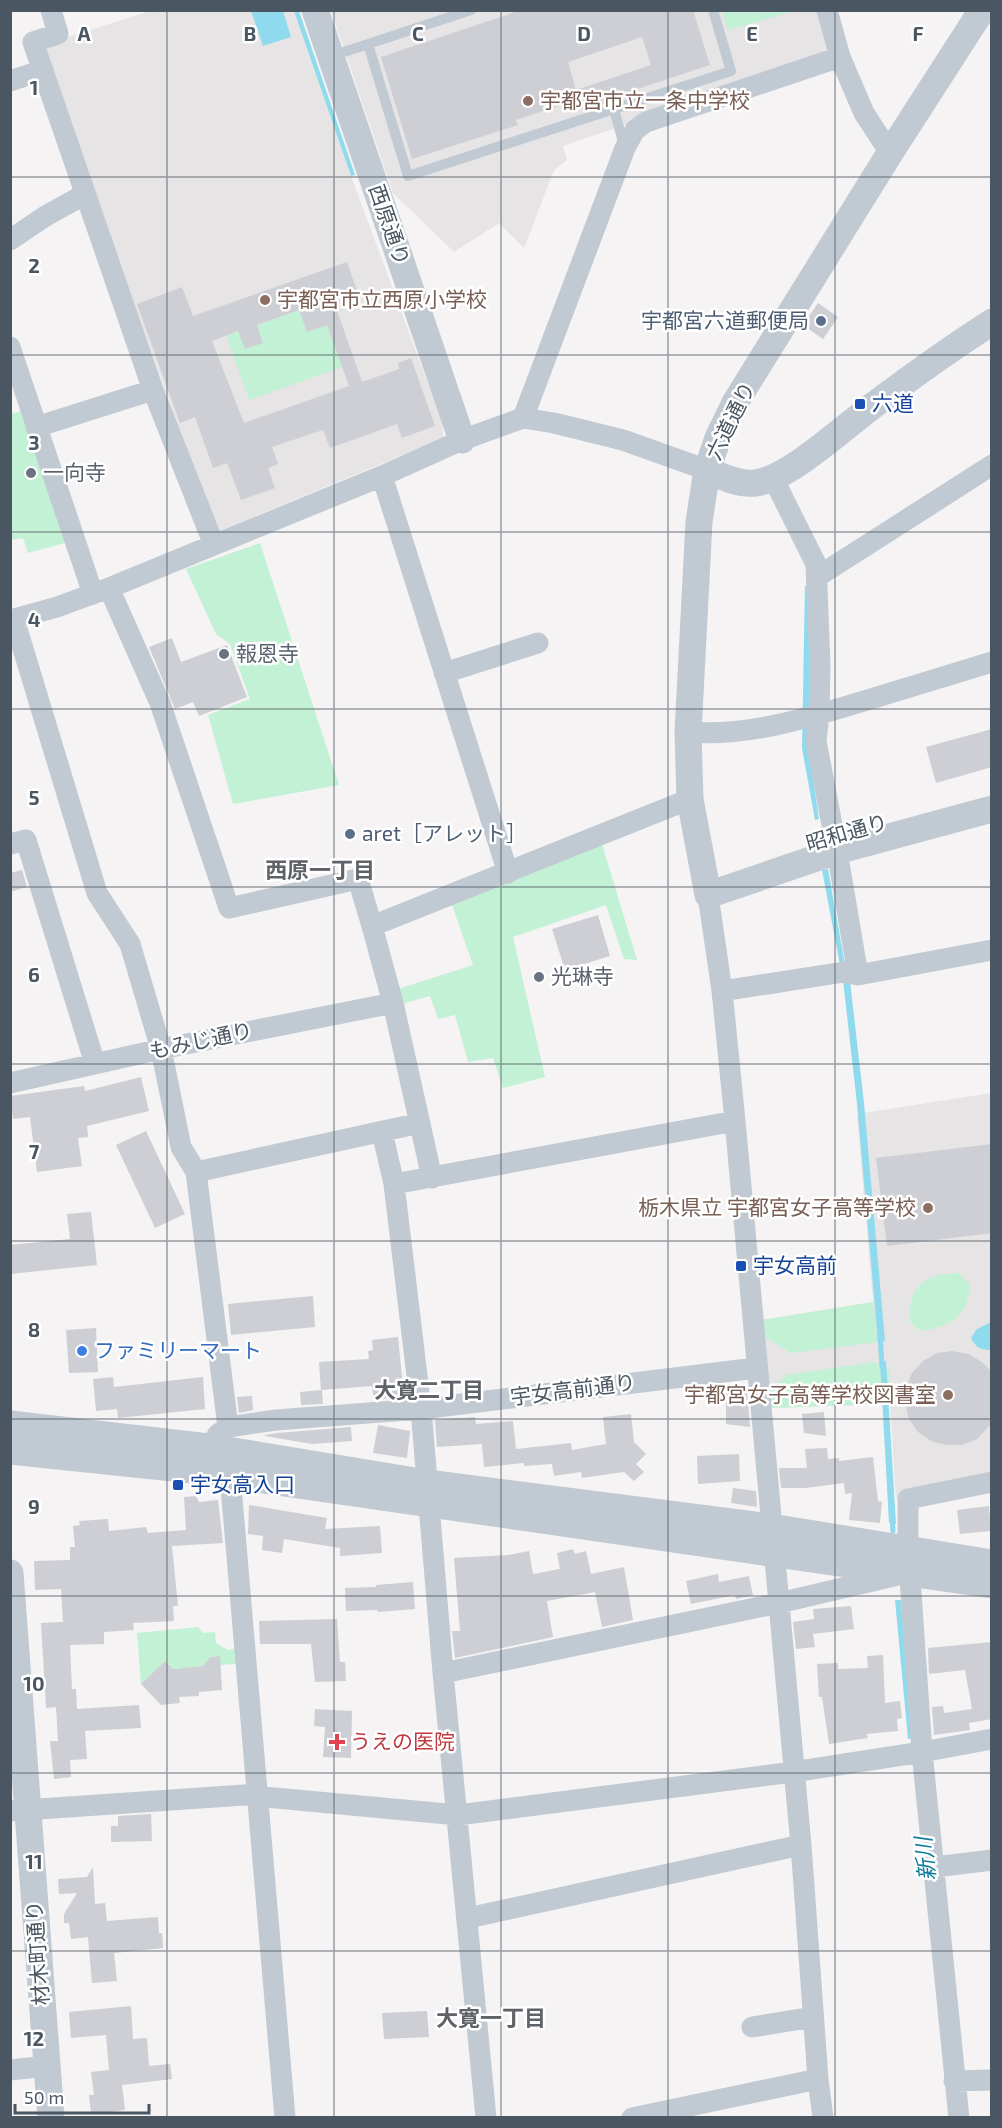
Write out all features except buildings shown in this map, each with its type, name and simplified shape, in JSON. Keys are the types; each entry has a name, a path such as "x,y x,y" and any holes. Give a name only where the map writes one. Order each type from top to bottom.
{"street":[{"path":"51,10 58,34 33,42 153,390 214,545"},
{"name":"西原通り","path":"315,10 462,440"},
{"path":"827,10 840,57 864,112 890,153"},
{"name":"六道通り","path":"706,887 690,799 688,732 699,522 707,470 718,438 736,401 982,10"},
{"path":"523,418 625,148 635,130 645,122 840,57"},
{"path":"10,81 43,69"},
{"path":"10,240 44,217 85,194"},
{"path":"206,1459 214,1437 228,1427 196,1172 182,1147 161,1049 130,944 97,892 12,620 101,591 382,476 462,440 523,418 623,440 740,482 757,483 773,478 794,466 886,395 992,322"},
{"path":"10,347 36,427 101,591 160,703 229,908 358,879 393,1003 432,1178"},
{"path":"36,427 153,390"},
{"path":"816,577 992,465"},
{"path":"382,476 508,873"},
{"path":"773,478 816,564 820,665 816,741 858,975"},
{"path":"444,673 538,643"},
{"path":"688,732 743,730 819,714 992,662"},
{"name":"昭和通り","path":"706,887 992,793"},
{"path":"372,926 690,799"},
{"name":"昭和通り","path":"836,843 992,809"},
{"path":"10,844 27,840 95,1064"},
{"path":"706,887 722,991 735,1121 801,1845 813,2017 823,2118"},
{"path":"722,991 844,972 858,975 992,950"},
{"name":"もみじ通り","path":"10,1083 161,1049 393,1003"},
{"path":"394,1184 735,1121"},
{"path":"196,1172 420,1123"},
{"path":"382,1132 394,1184 421,1409 443,1673 486,2118"},
{"name":"宇女高前通り","path":"228,1427 276,1420 421,1409 756,1368"},
{"path":"10,1424 773,1554 992,1563"},
{"path":"10,1450 206,1459 231,1475 771,1527 910,1561 992,1585"},
{"path":"231,1475 285,2118"},
{"path":"959,2118 922,1752 908,1499 992,1482"},
{"path":"443,1673 779,1603 910,1561"},
{"name":"材木町通り","path":"10,1573 19,1809 51,2118"},
{"path":"19,1809 244,1795 458,1815 793,1772 922,1752 992,1738"},
{"path":"468,1918 801,1845"},
{"path":"935,1867 992,1860"},
{"path":"752,2027 813,2017"},
{"path":"10,2070 46,2066"},
{"path":"632,2118 818,2079"},
{"path":"954,2081 992,2080"}],"lane":[{"path":"331,57 471,10"},
{"path":"368,44 408,176 731,71 713,10"},
{"path":"614,109 625,148"}],"shaded area":[{"name":"宇都宮市立西原小学校","path":"150,11 294,11 351,176 443,424 443,438 217,532 40,46"},
{"name":"宇都宮市立一条中学校","path":"331,11 818,11 829,49 825,56 563,146 567,160 554,170 524,248 499,223 454,252 393,193"},
{"name":"栃木県立 宇都宮女子高等学校","path":"991,1093 991,1477 896,1499 890,1404 770,1408 762,1320 873,1302 857,1114"}],"green space":[{"path":"722,10 794,11 728,30"},
{"path":"299,310 307,332 327,325 342,367 249,400 226,335 238,331 245,349 263,343 257,325"},
{"name":"一向寺","path":"30,409 72,541 28,553 23,538 11,540 11,414"},
{"path":"260,543 339,785 233,804 208,715 250,699 230,644 216,634 186,569"},
{"path":"602,844 637,960 624,959 606,905 513,937 545,1077 503,1088 493,1058 468,1062 455,1015 438,1019 430,996 402,1004 398,989 473,965 452,905"},
{"path":"959,1273 970,1284 966,1305 948,1323 920,1331 910,1322 910,1309 915,1290 928,1279"},
{"path":"873,1302 878,1342 791,1353 763,1336 762,1320"},
{"path":"875,1362 889,1370 891,1404 770,1408 768,1393 786,1375"},
{"path":"198,1627 203,1633 215,1632 216,1643 228,1650 237,1648 237,1664 220,1665 219,1656 210,1657 203,1666 173,1669 165,1661 141,1684 137,1633"}],"water":[{"path":"251,11 283,11 291,37 263,46"},
{"path":"294,11 299,11 355,175 351,176"},
{"path":"812,584 808,745 819,819 815,820 802,748 805,586"},
{"path":"828,869 845,965 840,965 822,870"},
{"path":"843,980 850,981 864,1103 885,1341 878,1342 857,1104"},
{"path":"991,1322 991,1350 982,1349 971,1338 977,1329"},
{"path":"880,1361 886,1361 896,1524 889,1523"},
{"path":"895,1600 901,1600 913,1738 908,1739"}],"waterway":[{"name":"新川","path":"880,1335 882,1367"},
{"name":"新川","path":"892,1517 893,1531"}],"place":[{"name":"宇都宮市立一条中学校","path":"528,101"},
{"name":"宇都宮市立西原小学校","path":"265,300"},
{"name":"宇都宮六道郵便局","path":"821,321"},
{"name":"六道","path":"860,404"},
{"name":"一向寺","path":"31,473"},
{"name":"報恩寺","path":"224,654"},
{"name":"aret［アレット］","path":"350,834"},
{"name":"光琳寺","path":"539,977"},
{"name":"栃木県立 宇都宮女子高等学校","path":"928,1208"},
{"name":"宇女高前","path":"741,1266"},
{"name":"ファミリーマート","path":"82,1351"},
{"name":"宇都宮女子高等学校図書室","path":"948,1395"},
{"name":"宇女高入口","path":"178,1485"},
{"name":"うえの医院","path":"337,1742"}],"district":[{"name":"西原一丁目","path":"320,870"},
{"name":"大寛二丁目","path":"429,1390"},
{"name":"大寛一丁目","path":"491,2018"}]}
